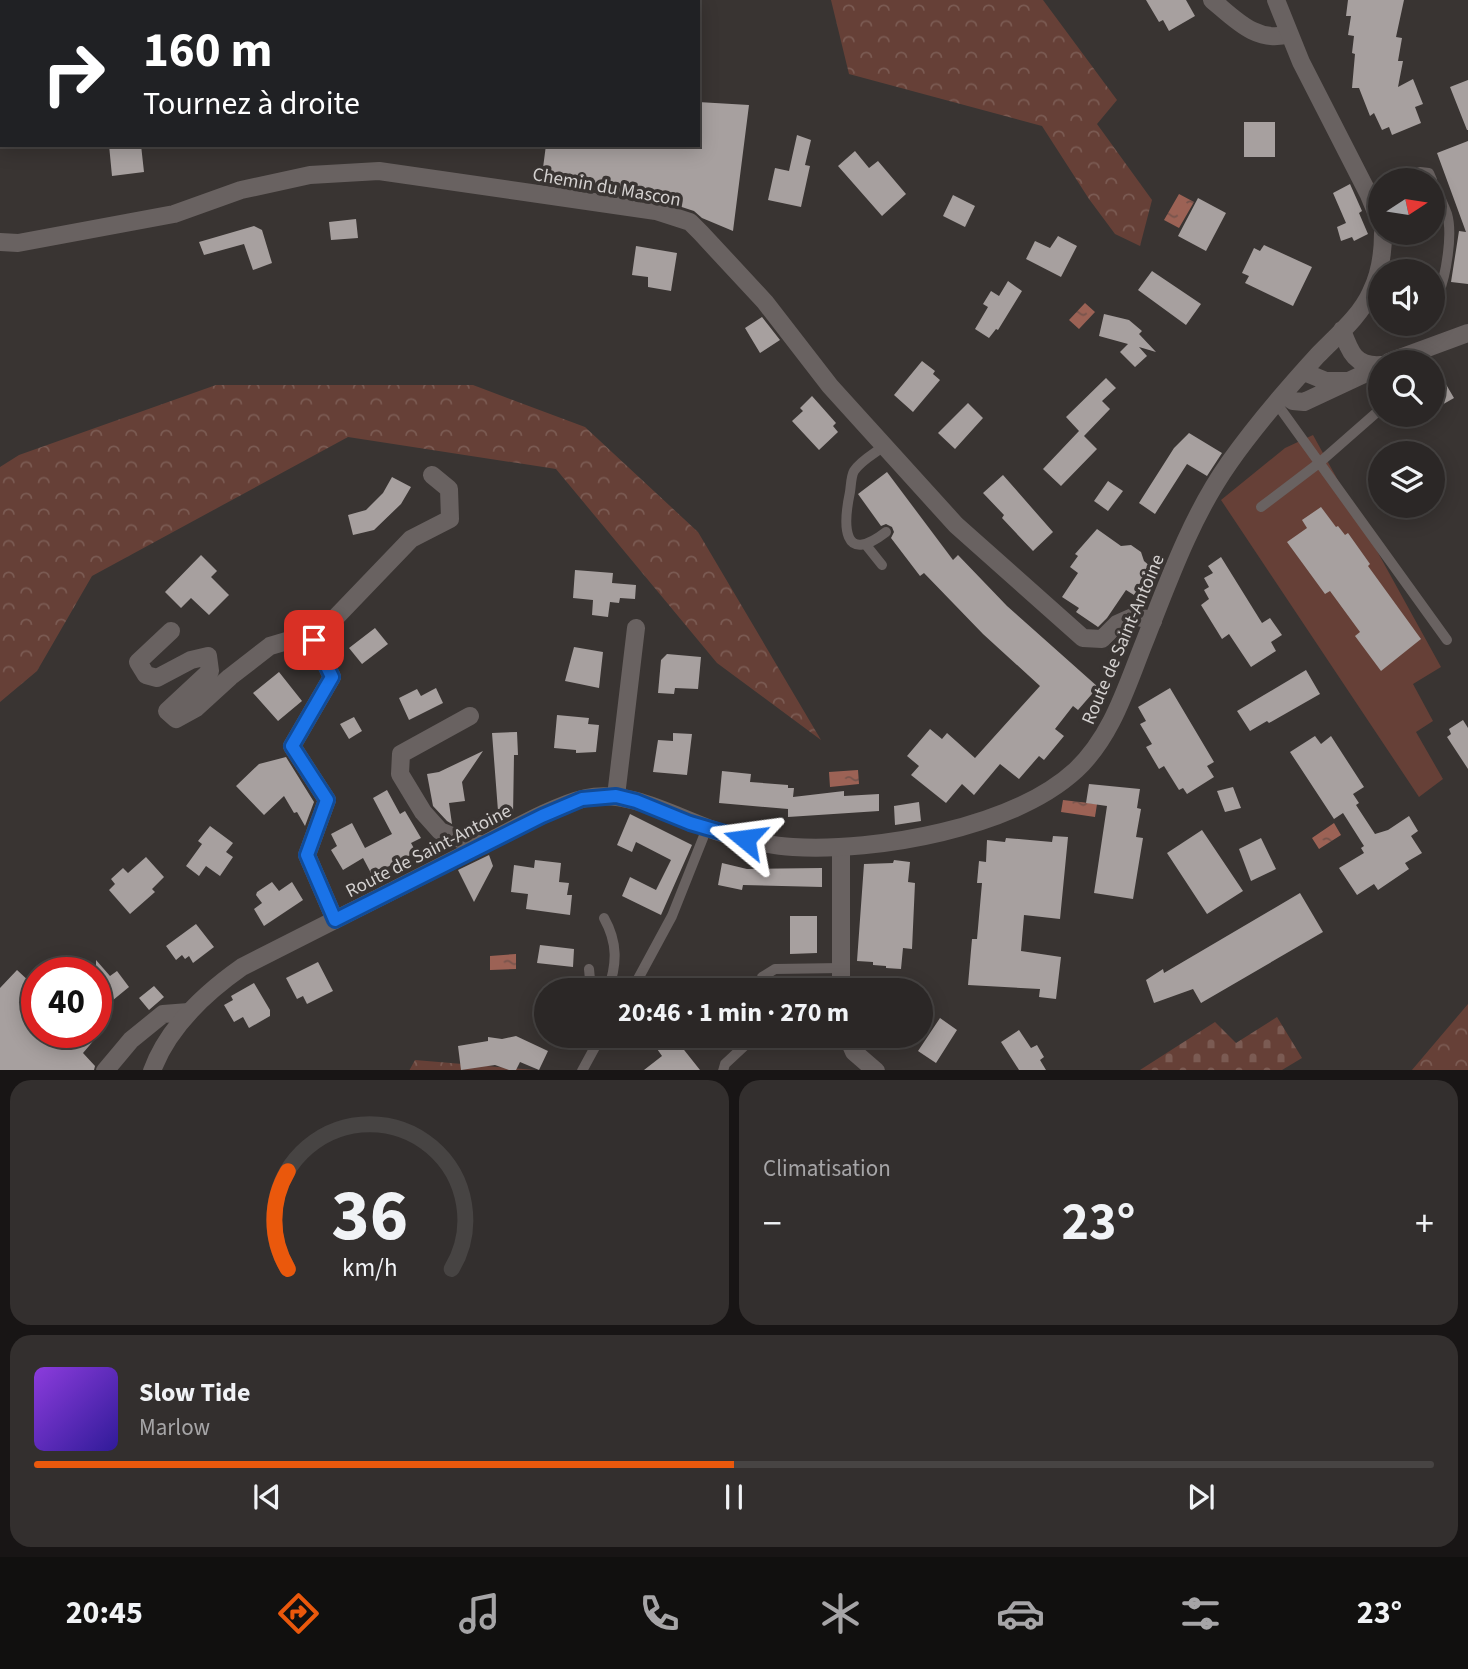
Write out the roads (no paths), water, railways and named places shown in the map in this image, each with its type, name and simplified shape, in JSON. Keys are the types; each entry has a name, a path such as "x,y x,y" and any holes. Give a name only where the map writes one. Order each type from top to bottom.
{"street":[{"path":"1212,0 1246,28 1275,39 1289,34"},
{"path":"1276,0 1289,34 1368,179"},
{"name":"Chemin du Mascon","path":"0,242 18,243 174,214 241,190 310,176 379,171 656,211 690,222 765,302 830,386 956,525 1083,638 1102,639 1117,624 1135,616 1153,621"},
{"name":"Route de Saint-Antoine","path":"152,1070 170,1037 189,1012 215,986 242,967 484,845 582,799 616,796 707,828 772,845 841,847 909,838 988,819 1056,785 1075,770 1105,735 1208,496 1243,444 1280,399 1368,305"},
{"path":"1342,330 1348,347 1361,363 1368,366"},
{"path":"1421,350 1468,332"},
{"path":"1304,372 1326,381 1350,381"},
{"path":"1280,399 1304,402 1368,372"},
{"path":"335,920 307,855 327,800 292,746 332,677 314,640 411,539 450,519 449,489 432,475"},
{"path":"616,796 636,628"},
{"path":"172,631 138,662 146,675 157,678 191,660 208,656 210,671 167,710 176,719 196,708 270,646 318,635"},
{"path":"470,716 401,754 400,774 423,812 440,831 484,845"},
{"path":"841,847 841,978"},
{"path":"105,1070 131,1041 163,1014 189,1012"},
{"path":"852,1048 876,1070"}],"lane":[{"path":"1445,267 1450,228 1446,213"},
{"path":"1280,399 1319,463 1447,640"},
{"path":"1261,507 1319,463 1368,420"},
{"path":"884,446 854,471 846,510 846,531 850,540 859,545 866,545 886,532"},
{"path":"866,545 882,565"},
{"path":"638,978 672,916 707,828"},
{"path":"604,918 614,936 612,978"},
{"path":"762,978 775,969 841,968"},
{"path":"589,969 590,978"},
{"path":"582,1070 594,1048"},
{"path":"723,1070 724,1064 742,1048"}],"water":[{"path":"1179,194 1194,202 1179,228 1164,220"},
{"path":"1085,303 1095,312 1079,329 1069,320"},
{"path":"858,770 859,784 830,787 829,772"},
{"path":"1063,800 1097,804 1095,817 1061,812"},
{"path":"1334,823 1341,835 1319,849 1312,838"},
{"path":"516,954 516,969 490,970 490,956"}]}
